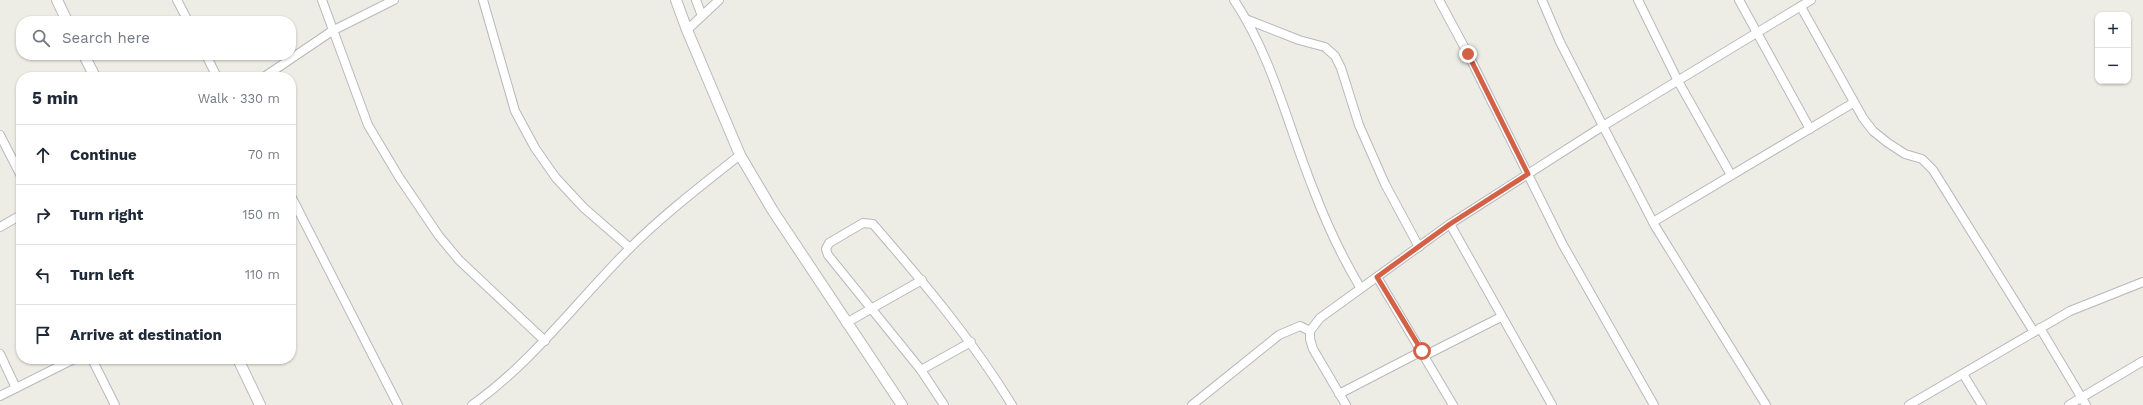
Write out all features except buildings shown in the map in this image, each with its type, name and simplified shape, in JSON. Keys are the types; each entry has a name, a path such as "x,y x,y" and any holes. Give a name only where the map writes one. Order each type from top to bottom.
{"street":[{"path":"56,0 64,16"},
{"path":"178,0 186,16"},
{"path":"322,0 332,31 368,125 420,208 459,260 546,341"},
{"path":"296,55 332,31 394,0"},
{"path":"484,0 515,111 535,148 556,178 584,208 630,248"},
{"path":"676,0 687,30 740,155 773,212 902,405"},
{"path":"696,0 702,16"},
{"path":"687,30 718,0"},
{"path":"1234,0 1248,20 1274,80 1314,191 1343,258 1360,288"},
{"path":"1439,0 1468,54 1563,245 1654,405"},
{"path":"1542,0 1560,42 1653,222 1766,405"},
{"path":"1638,0 1678,81 1731,175"},
{"path":"1739,0 1810,129"},
{"path":"1346,405 1313,349 1310,339 1310,331 1320,318 1450,224 1603,126 1811,0"},
{"path":"1800,7 1853,103 1873,131 1904,154 1922,159 1933,170 2084,401"},
{"path":"1248,20 1299,40 1325,47 1335,56 1341,68 1359,125 1386,184 1419,247"},
{"path":"86,60 92,72"},
{"path":"208,60 214,72"},
{"path":"271,72 289,60"},
{"path":"1653,222 1853,103"},
{"path":"0,135 16,166"},
{"path":"472,405 499,385 546,341 630,248 685,198 740,155"},
{"path":"296,206 398,405"},
{"path":"0,227 16,218"},
{"path":"944,405 921,370 828,255 826,249 829,243 863,223 873,224 922,280 971,342 1012,405"},
{"path":"1450,224 1500,317 1552,405"},
{"path":"1377,277 1453,405"},
{"path":"846,323 922,280"},
{"path":"1909,405 2070,311 2143,282"},
{"path":"1339,394 1500,317"},
{"path":"1192,405 1280,335 1300,326 1310,331"},
{"path":"921,370 971,342"},
{"path":"0,354 16,388"},
{"path":"2069,405 2084,401 2143,361"},
{"path":"0,396 64,364"},
{"path":"94,364 115,405"},
{"path":"240,364 260,405"},
{"path":"1963,374 1982,405"}],"route":[{"path":"1422,351 1377,277 1450,224 1528,174 1468,54"}]}
